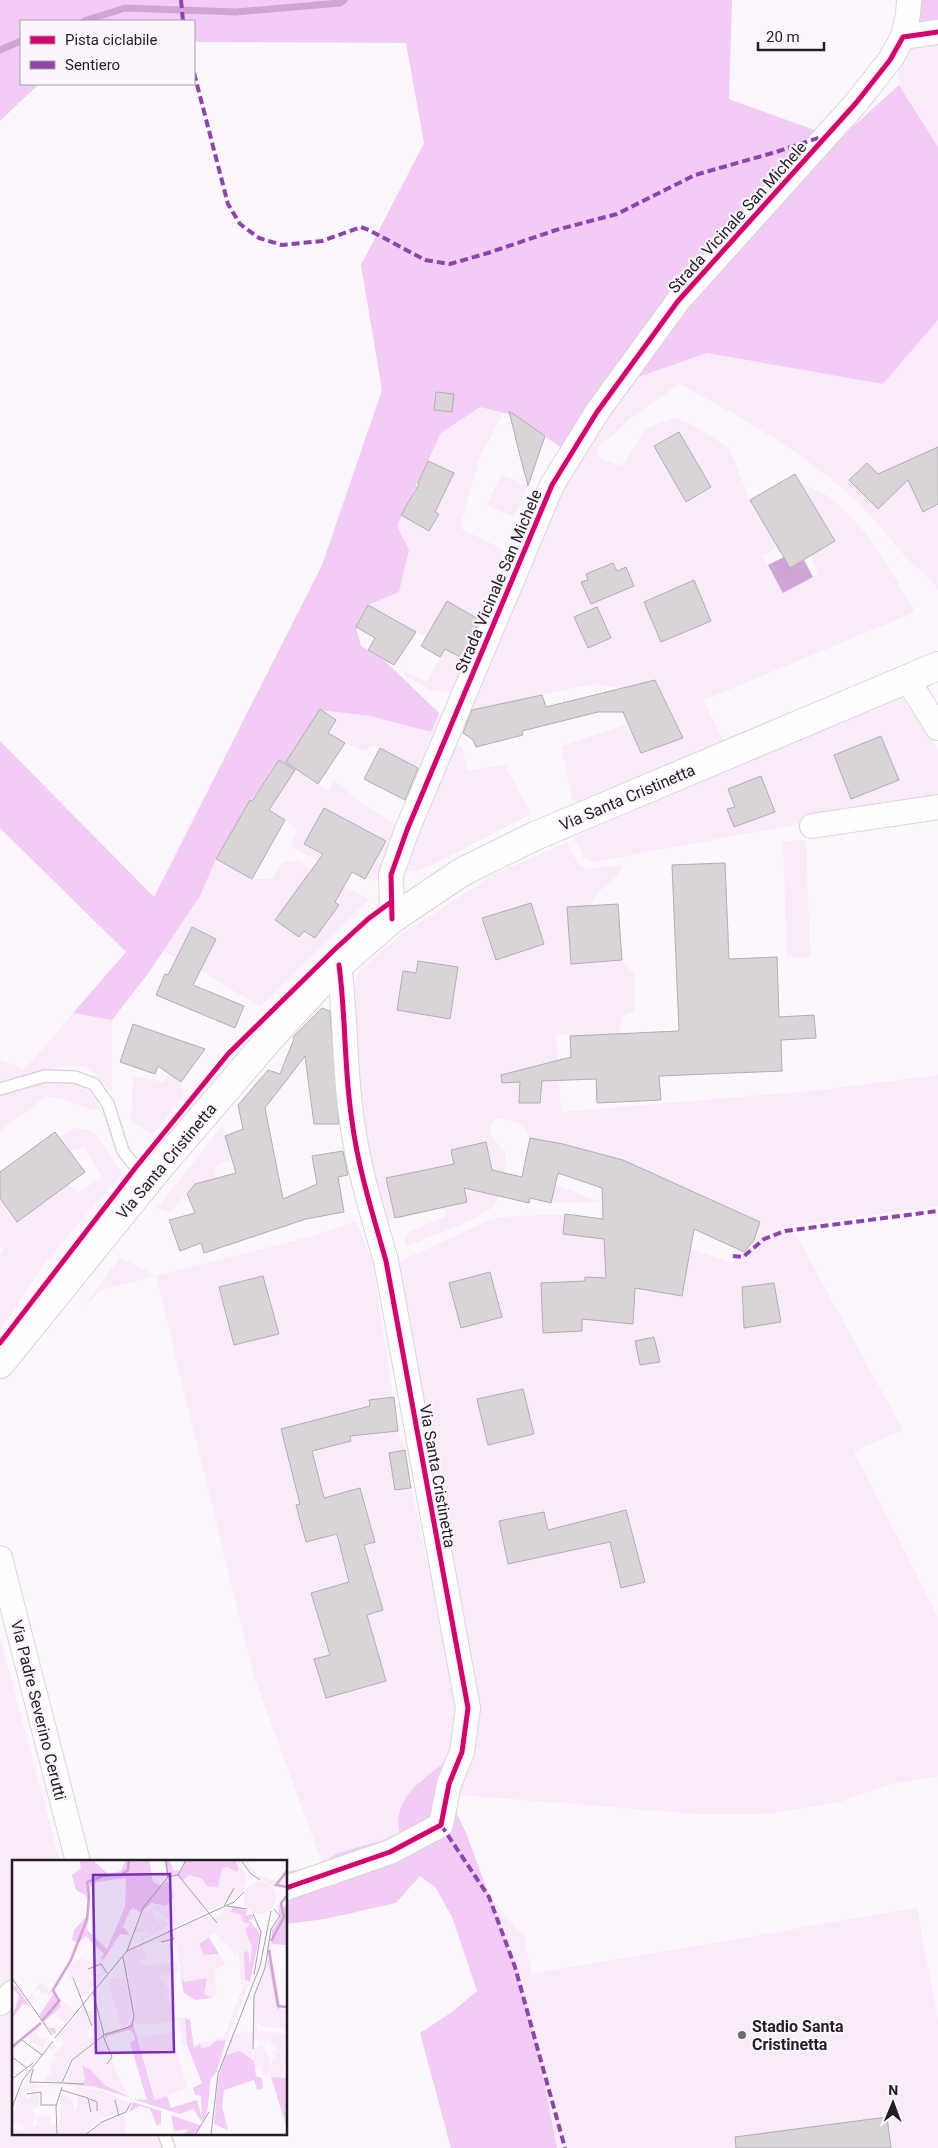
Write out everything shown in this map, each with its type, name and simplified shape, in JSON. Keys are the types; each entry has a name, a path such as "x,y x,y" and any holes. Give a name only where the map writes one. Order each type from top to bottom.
{"main road":[{"name":"Via Santa Cristinetta","path":"0,1364 147,1181 271,1037 338,966 392,919 462,872 535,836 938,666"}],"street":[{"name":"Strada Vicinale San Michele","path":"392,919 391,875 394,866 552,485 598,412 678,301 856,103 890,60 902,37 908,14 909,0"},
{"path":"902,37 938,32"},
{"path":"907,679 938,728"},
{"path":"812,826 938,807"},
{"name":"Via Santa Cristinetta","path":"288,1887 390,1852 441,1824 449,1784 462,1752 468,1708 386,1261 368,1198 352,1120 343,999 338,966"},
{"name":"Via Padre Severino Cerutti","path":"0,1558 77,1860"},
{"path":"0,2003 12,1994"}],"lane":[{"path":"0,1089 45,1076 75,1077 94,1084 108,1104 123,1151 147,1181"},
{"path":"165,2136 169,2148"}],"shaded area":[{"path":"0,0 732,0 729,99 839,139 899,85 938,147 938,320 883,384 707,353 601,390 563,449 516,416 480,407 441,433 397,526 409,550 399,592 368,605 356,627 361,646 384,660 439,713 431,732 370,716 320,710 314,766 307,776 279,760 263,785 250,800 216,859 200,896 147,975 112,1020 73,1013 126,952 0,828 0,741 154,897 322,565 382,390 361,265 424,143 406,43 195,42 195,20 20,20 20,85 38,85 0,121"},
{"path":"896,0 938,0 938,32 898,14"},
{"path":"938,32 938,147 899,85 898,38"},
{"path":"938,320 938,590 862,507 836,483 771,436 679,384 632,417 596,450 601,459 623,466 646,428 675,418 695,426 730,449 750,500 778,547 763,556 783,592 818,574 811,555 835,541 801,483 826,495 853,519 876,548 915,612 704,700 723,741 573,803 561,746 629,724 642,753 683,738 655,680 620,688 592,684 471,710 470,704 550,509 626,381 707,353 883,384"},
{"path":"480,407 503,413 479,459 460,528 504,550 483,621 447,601 426,637 368,605 399,592 409,550 397,526 440,433"},
{"path":"501,474 528,486 514,517 487,505"},
{"path":"784,557 790,567 804,560 813,577 783,593 768,565"},
{"path":"471,643 476,646 460,692 431,691 404,675 405,671 426,682 445,649 462,658"},
{"path":"901,696 938,749 938,798 594,862 584,858 574,837"},
{"path":"320,709 370,716 431,732 439,713 446,714 411,804 405,800 421,770 375,745 364,751 328,733 336,720"},
{"path":"452,746 461,747 468,771 505,765 531,814 434,864 417,871 405,872"},
{"path":"295,770 328,791 335,781 366,806 398,826 379,881 365,879 385,841 347,820 318,820 304,844 328,857 325,864 290,846 298,832 285,820 250,800 263,785 280,795"},
{"path":"806,840 810,957 787,957 783,841"},
{"path":"567,842 578,864 587,869 623,865 615,877 597,894 591,906 618,904 622,960 634,974 634,1011 621,1017 620,1034 556,1035 561,1112 820,1090 938,1075 938,1206 791,1226 903,1430 854,1451 938,1617 938,1776 894,1783 840,1802 766,1814 697,1814 448,1794 467,1750 392,1265 489,1220 502,1217 565,1214 620,1225 732,1263 754,1240 760,1222 623,1160 563,1144 530,1138 521,1126 498,1118 490,1127 490,1133 506,1154 502,1180 495,1204 468,1221 407,1246 404,1243 409,1232 446,1216 445,1208 380,1223 361,1137 353,1015 355,985 359,971 399,936 491,876"},
{"path":"216,859 252,879 272,879 283,862 299,860 319,874 370,899 260,1007 200,970 216,938 193,927 177,959 163,951 200,896"},
{"path":"73,1013 112,1020 112,1093 92,1071 84,1067 74,1066 53,1068 0,1083 0,1060 25,1069"},
{"path":"169,1074 181,1082 184,1094 153,1134 131,1121 133,1077 164,1082"},
{"path":"41,1081 69,1083 85,1089 91,1094 101,1111 47,1096 0,1131 0,1096"},
{"path":"222,1126 232,1159 214,1168 216,1178 195,1184 170,1213 157,1208"},
{"path":"75,1128 93,1131 122,1173 45,1263 0,1331 0,1255 4,1249 0,1246 0,1198 17,1221 68,1184 78,1193 102,1177 84,1148 70,1151 59,1137"},
{"path":"556,1185 601,1202 551,1203"},
{"path":"356,1221 373,1264 398,1431 405,1450 411,1488 460,1709 451,1749 444,1763 419,1781 401,1835 335,1854 323,1865 254,1677 156,1276 313,1236"},
{"path":"120,1257 156,1276 101,1290 83,1308"},
{"path":"0,1637 59,1860 12,1860 12,1981 0,1990"},
{"path":"444,1763 440,1778 467,1835 515,1967 538,2051 557,2148 451,2148 420,2033 452,2012 477,1991 452,1917 436,1888 420,1876 396,1903 325,1919 288,1924 288,1872 323,1865 335,1854 400,1835 398,1823 403,1802 425,1777"},
{"name":"Stadio Santa Cristinetta","path":"489,1897 524,1937 532,1974 917,1908 938,2021 938,2148 557,2148 538,2051 515,1967"},
{"path":"12,2009 12,2136 168,2136 173,2148 0,2148 0,2018"}],"building":[{"path":"436,392 454,394 452,412 434,410"},
{"path":"509,411 545,436 528,486 519,452"},
{"path":"679,432 711,487 686,502 654,446"},
{"path":"938,447 938,504 923,512 908,480 878,509 849,480 867,463 878,474"},
{"path":"428,461 454,473 435,512 439,514 429,531 401,515 419,484"},
{"path":"795,474 835,541 790,568 750,500"},
{"path":"613,563 617,571 626,567 634,586 591,604 581,582 588,580 586,574"},
{"path":"694,580 711,621 661,642 644,602"},
{"path":"447,601 480,620 462,658 445,649 440,657 421,646"},
{"path":"368,605 416,632 394,665 368,650 375,638 356,627"},
{"path":"597,607 611,638 588,648 574,617"},
{"path":"655,680 683,738 641,753 623,712 598,712 522,731 523,735 476,747 473,740 463,733 472,710 542,695 546,707"},
{"path":"320,709 336,720 328,733 345,743 318,784 286,762"},
{"path":"881,736 899,780 851,799 834,755"},
{"path":"380,748 418,768 405,800 364,779"},
{"path":"279,760 295,770 269,810 285,820 252,879 216,859 250,800 252,801"},
{"path":"761,776 775,812 734,827 727,809 735,807 728,789"},
{"path":"324,808 386,841 365,879 352,872 335,902 339,905 315,938 304,931 299,937 275,920 323,854 304,844"},
{"path":"725,863 729,959 777,957 779,1017 814,1015 816,1038 781,1040 782,1071 659,1076 661,1100 597,1103 596,1079 542,1081 540,1103 519,1103 520,1082 502,1083 501,1075 571,1057 570,1036 679,1031 672,865"},
{"path":"531,903 544,944 496,960 482,918"},
{"path":"618,904 622,960 571,964 567,907"},
{"path":"192,927 216,939 193,985 244,1006 235,1028 156,995 165,974 168,975"},
{"path":"418,961 458,967 450,1019 397,1010 403,971 416,973"},
{"path":"322,1008 330,1011 339,1124 314,1124 305,1056 265,1108 283,1199 317,1184 312,1156 343,1151 348,1175 338,1177 344,1212 306,1219 204,1253 201,1243 180,1251 169,1220 195,1213 187,1194 195,1184 236,1173 225,1136 243,1129 238,1105 268,1070 280,1074 294,1039 293,1037"},
{"path":"133,1024 205,1049 181,1082 158,1066 155,1074 120,1062"},
{"path":"55,1132 85,1172 17,1222 0,1198 0,1172"},
{"path":"530,1138 563,1144 623,1160 760,1222 754,1240 744,1252 694,1229 682,1296 635,1288 633,1324 582,1319 582,1331 543,1333 541,1283 585,1281 585,1277 606,1278 604,1239 563,1234 565,1214 603,1219 602,1188 558,1173 551,1203 530,1198 529,1203 464,1188 467,1202 395,1218 386,1178 454,1164 451,1150 486,1142 492,1170 522,1177"},
{"path":"490,1272 502,1317 461,1328 449,1283"},
{"path":"263,1276 279,1334 234,1345 219,1287"},
{"path":"774,1283 781,1322 744,1328 742,1287"},
{"path":"654,1337 660,1362 640,1365 635,1341"},
{"path":"523,1389 534,1434 488,1445 477,1399"},
{"path":"394,1397 398,1431 350,1436 351,1441 312,1451 324,1498 360,1488 375,1542 364,1545 383,1610 367,1615 386,1681 326,1698 314,1659 330,1655 311,1593 349,1582 337,1534 306,1542 296,1505 300,1504 281,1429 370,1406 369,1400"},
{"path":"405,1450 411,1488 395,1490 389,1453"},
{"path":"626,1510 645,1582 621,1588 610,1542 508,1564 499,1521 544,1512 548,1530"},
{"path":"887,2117 891,2148 736,2148 735,2137"}],"waterway":[{"path":"87,20 125,8 236,12 340,3 344,0"},
{"path":"0,50 20,41"}],"marked path":[{"path":"181,0 183,20"},
{"path":"195,77 228,204 240,224 259,238 282,245 322,241 361,227 425,260 450,264 556,230 617,214 695,175 824,136"},
{"path":"733,1256 743,1257 764,1239 785,1231 938,1211"},
{"path":"441,1825 489,1897 515,1967 565,2148"}],"cycle path":[{"path":"392,919 391,875 407,830 552,485 597,412 678,301 856,103 890,60 903,37 938,32"},
{"path":"0,1343 136,1167 228,1054 334,950 368,919 391,902"},
{"path":"288,1887 390,1852 441,1825 449,1784 462,1752 468,1708 386,1261 366,1191 355,1139 349,1102 339,965"}],"place":[{"name":"Stadio Santa Cristinetta","path":"742,2035"}]}
